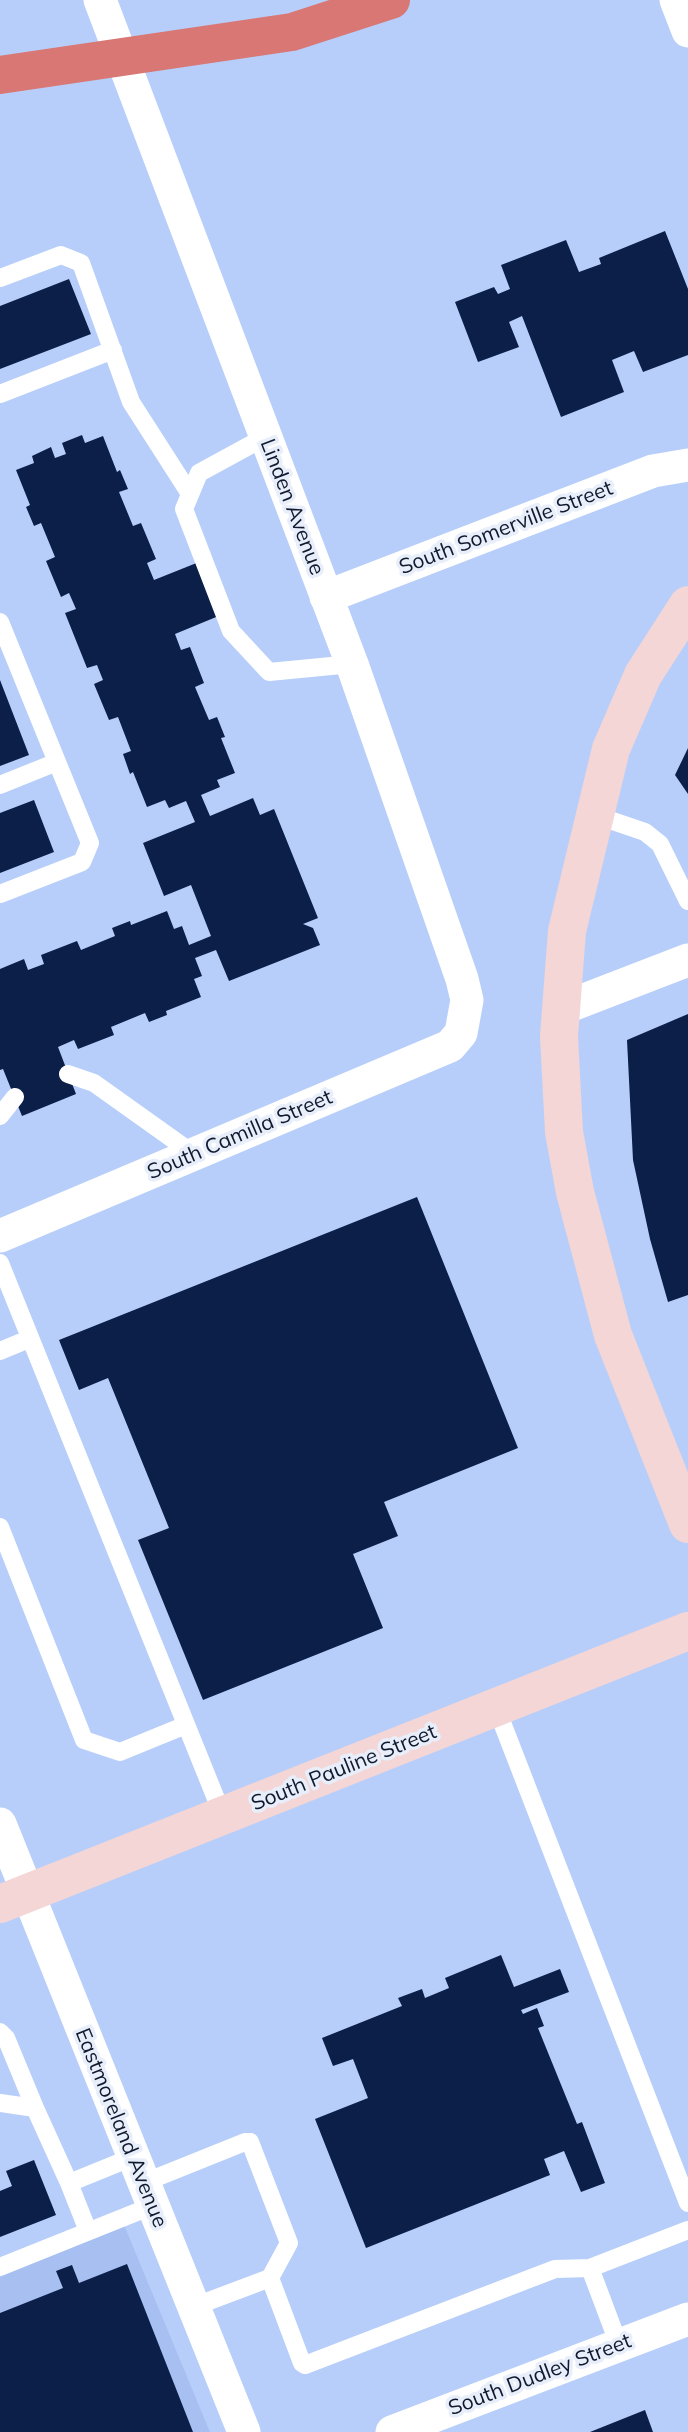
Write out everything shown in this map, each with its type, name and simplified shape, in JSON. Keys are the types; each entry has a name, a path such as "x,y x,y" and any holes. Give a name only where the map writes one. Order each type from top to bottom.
{"highway":[{"path":"0,75 292,32 391,0"}],"main road":[{"path":"688,605 643,674 611,749 567,931 559,1036 564,1132 575,1192 613,1335 688,1524"},
{"name":"South Pauline Street","path":"13,1899 688,1631"}],"street":[{"name":"Linden Avenue","path":"100,0 352,664 463,979 467,1000 465,1018"},
{"path":"676,0 688,31"},
{"name":"South Somerville Street","path":"326,597 653,471 688,466"},
{"path":"561,1009 688,960"},
{"name":"South Camilla Street","path":"0,1236 450,1046 461,1033 465,1018"},
{"name":"Eastmoreland Avenue","path":"0,1824 13,1899 143,2182 244,2432"},
{"name":"South Dudley Street","path":"392,2432 688,2319"}],"lane":[{"path":"0,278 61,255 81,263 131,402 190,494"},
{"path":"0,394 113,350"},
{"path":"265,437 199,473 184,509 231,631 269,672 352,664"},
{"path":"0,622 90,844 82,862 0,894"},
{"path":"0,785 57,762"},
{"path":"595,815 645,832 660,844 688,901"},
{"path":"68,1074 94,1083 195,1155"},
{"path":"0,1115 15,1097"},
{"path":"0,1263 223,1816"},
{"path":"0,1350 29,1339"},
{"path":"0,1527 84,1740 120,1752 186,1725"},
{"path":"496,1707 688,2203"},
{"path":"0,2032 6,2038 88,2231"},
{"path":"0,2103 35,2108"},
{"path":"0,2267 88,2231 143,2182 250,2142 289,2243 270,2278 193,2307"},
{"path":"69,2183 143,2182"},
{"path":"270,2278 302,2364 306,2365 555,2269 590,2268 688,2230"},
{"path":"590,2268 619,2345"}],"shaded area":[{"path":"124,2225 210,2432 0,2432 0,2277"}],"building":[{"path":"665,231 688,289 688,355 643,372 634,351 612,360 624,392 561,417 522,316 509,322 519,347 478,362 455,302 494,287 498,294 510,289 501,265 566,240 579,272 601,264 599,258"},
{"path":"69,279 91,334 0,369 0,306"},
{"path":"82,435 85,443 103,436 117,472 120,470 128,489 119,492 133,526 141,523 156,559 147,563 154,580 199,562 221,615 175,634 181,650 190,647 204,683 195,687 209,720 217,717 225,737 221,738 235,773 217,780 220,787 201,795 210,816 253,798 260,815 274,809 318,918 303,924 313,928 320,945 229,981 216,950 195,958 202,976 194,979 201,997 166,1011 167,1015 149,1022 145,1013 111,1027 114,1035 78,1049 74,1040 58,1047 76,1094 22,1116 3,1069 0,1070 0,969 24,959 28,970 44,964 41,955 77,941 81,950 115,936 112,928 130,921 131,925 167,911 174,929 182,926 189,945 211,936 191,885 164,896 143,843 195,822 186,801 169,808 165,800 147,807 133,772 130,774 123,754 131,751 118,717 109,720 94,684 103,680 97,665 87,668 65,613 76,609 69,593 61,597 46,561 55,557 41,523 34,526 26,507 30,505 16,470 34,463 32,456 51,447 55,458 66,454 62,443"},
{"path":"0,680 29,755 0,766"},
{"path":"688,748 688,794 675,775"},
{"path":"34,800 54,852 0,873 0,813"},
{"path":"688,1014 688,1295 668,1302 650,1239 633,1160 627,1040"},
{"path":"417,1197 518,1448 384,1502 398,1536 353,1554 383,1628 203,1700 138,1540 169,1528 108,1378 79,1390 59,1340"},
{"path":"501,1955 514,1987 560,1969 569,1992 521,2010 523,2014 537,2008 544,2026 538,2028 577,2124 582,2122 605,2183 581,2192 564,2151 544,2159 550,2175 366,2248 315,2119 368,2098 353,2059 333,2066 322,2038 402,2006 398,1998 422,1989 425,1998 449,1988 445,1978"},
{"path":"34,2160 56,2215 0,2237 0,2191 12,2186 6,2171"},
{"path":"127,2264 193,2432 0,2432 0,2313 63,2288 56,2271 72,2265 79,2283"},
{"path":"645,2410 653,2432 590,2432"}]}
